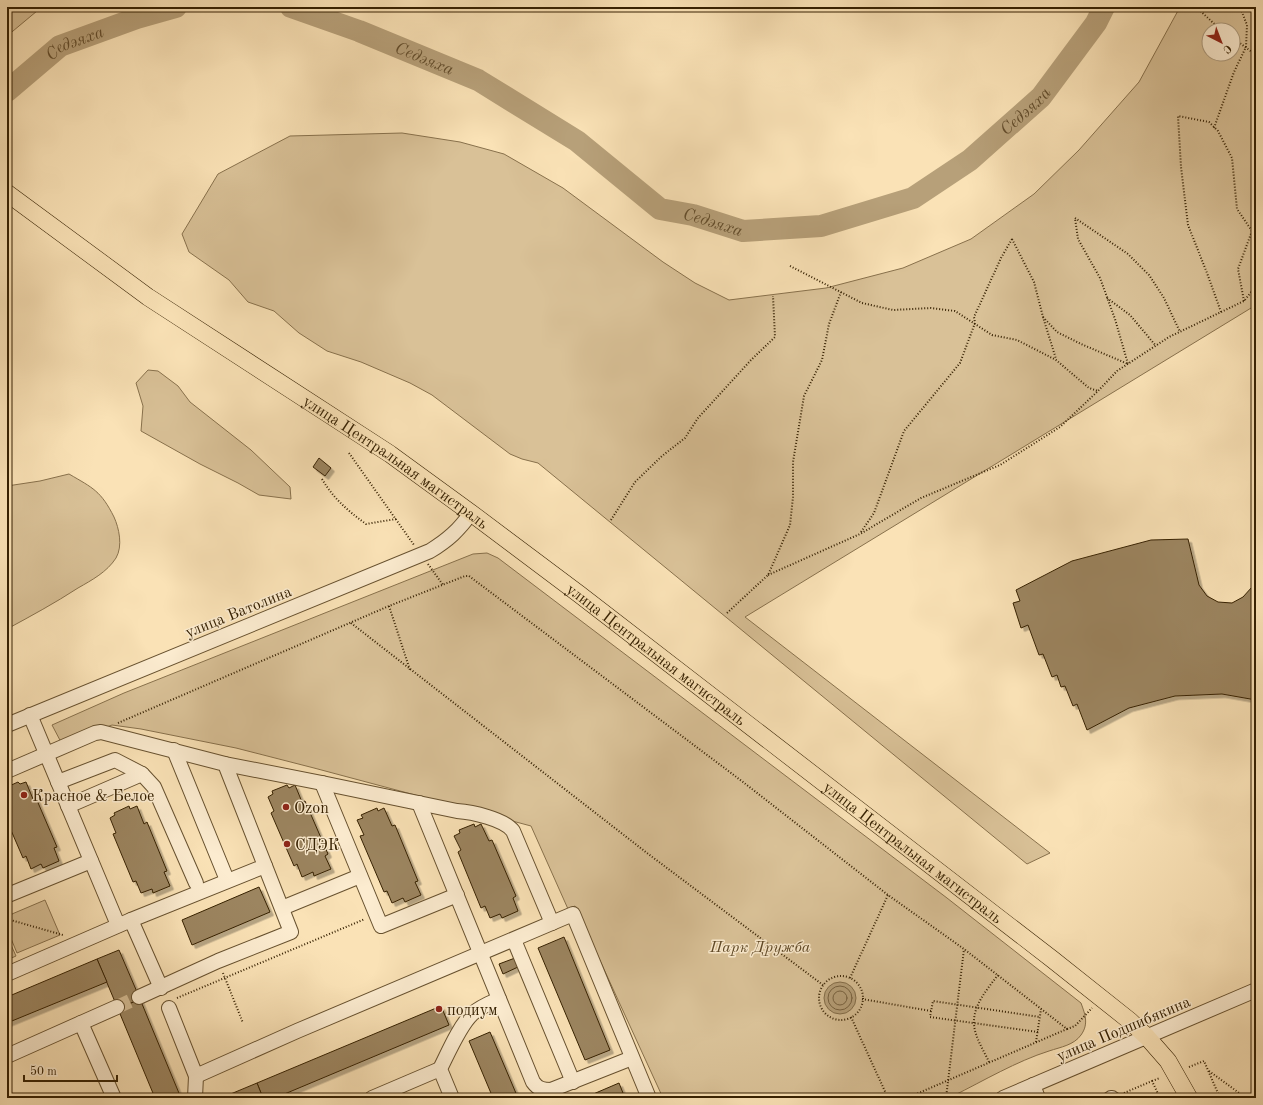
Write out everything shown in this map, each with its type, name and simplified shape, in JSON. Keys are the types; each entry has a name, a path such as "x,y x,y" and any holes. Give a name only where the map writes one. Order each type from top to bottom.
{"main road":[{"name":"улица Центральная магистраль","path":"7,193 148,296 390,454 472,513 579,594 1130,1021 1147,1037 1168,1061 1189,1098"}],"street":[{"name":"улица Ватолина","path":"7,725 421,554 446,541 459,529 472,513"},
{"path":"30,715 118,925"},
{"path":"7,771 95,733 101,732 225,764 465,812 502,823 509,826 513,831 552,923"},
{"path":"174,750 227,880"},
{"path":"58,782 115,760 142,774 154,787 196,883"},
{"path":"139,997 218,961 291,932 225,764"},
{"path":"68,806 142,774"},
{"path":"322,783 381,926 457,895"},
{"path":"418,803 533,1082 540,1089 566,1089 632,1058"},
{"path":"7,894 8,895 91,861"},
{"path":"7,974 118,925 265,866"},
{"path":"282,908 360,876"},
{"path":"196,1076 572,914 649,1098"},
{"path":"131,920 161,988"},
{"path":"514,940 566,1089"},
{"name":"улица Подшибякина","path":"1003,1098 1035,1092 1147,1037 1256,990"},
{"path":"372,1098 440,1069 466,1020 472,1013 500,999"},
{"path":"7,1056 117,1007"},
{"path":"169,1008 196,1076 195,1098"},
{"path":"81,1023 114,1098"},
{"path":"440,1069 452,1098"}],"path":[{"path":"1196,7 1212,22"},
{"path":"1214,128 1234,72 1246,47 1247,25 1240,7"},
{"path":"1241,44 1256,55"},
{"path":"1221,312 1188,224 1181,167 1178,116 1209,122 1218,131 1232,158 1236,208 1252,231"},
{"path":"1128,364 1100,278 1078,239 1075,218 1128,254 1149,275 1164,298 1180,333"},
{"path":"1244,301 1238,269 1252,231 1256,226"},
{"path":"860,534 874,513 904,430 960,363 975,323 974,317 1000,258 1012,239 1034,282 1042,317 1056,360"},
{"path":"790,266 862,303 893,310 931,308 955,311 992,335 1017,340 1056,360 1089,388 1098,391"},
{"path":"727,613 768,575 860,534 921,498 1000,466 1060,427 1117,372 1128,364 1169,337 1244,301 1256,286"},
{"path":"768,575 790,525 793,496 793,462 804,396 822,360 829,324 842,292"},
{"path":"611,520 635,482 662,456 685,438 698,418 751,360 775,337 773,296"},
{"path":"1107,298 1130,316 1156,346"},
{"path":"1042,317 1057,332 1128,364"},
{"path":"349,453 443,585"},
{"path":"322,479 335,498 350,513 366,524 396,519"},
{"path":"112,725 389,606 465,576 469,576 743,782 888,895 964,949 1067,1029"},
{"path":"389,606 410,670"},
{"path":"351,623 641,848 823,985"},
{"path":"850,978 888,895"},
{"path":"181,996 376,914"},
{"path":"7,919 84,940"},
{"path":"946,1098 964,949"},
{"path":"218,961 244,1023"},
{"path":"989,1062 975,1033 974,1023 976,1008 979,1000 998,975"},
{"path":"843,976 850,978 861,989 862,999 859,1010 851,1017 840,1020 834,1019 824,1012 821,1007 819,996 823,985 836,977 843,976"},
{"path":"908,1098 1075,1026 1102,998"},
{"path":"862,999 931,1011"},
{"path":"1038,1032 930,1017 933,1001 1040,1017"},
{"path":"1036,1042 1041,1009"},
{"path":"851,1017 888,1098"},
{"path":"1208,1070 1246,1098"},
{"path":"1112,1098 1152,1081 1160,1098"}],"green space":[{"path":"7,7 50,7 37,11 7,36"},
{"path":"1180,7 1256,7 1256,305 745,617 1050,853 1027,864 538,463 510,454 432,395 410,383 361,362 327,351 299,333 274,311 248,302 229,280 189,252 182,234 218,174 290,136 402,133 460,142 504,154 563,188 663,262 695,283 729,300 826,288 903,268 971,239 1034,194 1079,150 1139,82"},
{"path":"148,370 158,371 178,386 190,402 251,450 290,487 291,499 259,495 141,431 143,406 136,383"},
{"path":"69,474 96,491 109,508 116,521 119,532 120,543 116,558 99,575 52,604 7,629 7,486 40,481"},
{"name":"Парк Дружба","path":"487,553 498,558 947,898 1081,1003 1086,1023 1081,1035 1075,1041 1063,1047 1037,1055 1012,1066 953,1096 952,1098 663,1098 575,906 568,909 531,826 236,748 141,729 112,725 62,744 52,725 124,693 473,554"},
{"path":"45,900 60,935 17,953 7,929 7,921 10,919 12,914"},
{"path":"7,936 16,956 7,960"}],"water":[{"path":"840,982 846,983 853,989 856,998 855,1004 849,1011 840,1014 834,1013 827,1007 824,998 825,992 831,985"}],"building":[{"path":"319,458 331,468 325,476 313,467"},
{"path":"1188,539 1199,585 1207,596 1218,602 1232,603 1243,597 1252,587 1256,578 1256,700 1222,694 1175,696 1129,708 1087,730 1077,704 1073,706 1065,686 1061,687 1057,675 1052,677 1043,654 1039,655 1028,625 1021,628 1013,603 1020,601 1016,590 1072,561 1151,540"},
{"path":"18,782 20,784 26,782 33,799 36,798 57,847 54,848 59,861 43,868 41,864 31,869 26,856 23,858 7,821 7,787"},
{"path":"287,785 289,788 295,785 302,802 305,801 328,854 325,856 331,869 314,876 313,872 302,877 297,864 294,866 271,813 274,811 268,797 273,794 272,791"},
{"path":"129,806 130,809 137,806 144,824 147,822 167,871 164,872 170,886 153,893 152,889 141,893 136,881 133,882 113,834 116,833 110,818 115,815 114,813"},
{"path":"377,808 378,811 384,808 392,826 395,825 418,881 415,882 421,895 405,902 403,898 392,903 387,891 384,892 360,836 364,835 357,820 363,818 361,815"},
{"path":"474,824 475,827 481,824 489,841 492,840 516,896 513,898 518,911 502,918 500,914 490,918 485,906 481,908 458,852 461,850 454,836 460,833 459,830"},
{"path":"259,887 270,912 192,945 182,920"},
{"path":"564,937 610,1050 585,1060 538,948"},
{"path":"119,950 140,999 118,1009 97,959"},
{"path":"515,958 518,967 503,974 499,964"},
{"path":"97,959 107,982 7,1023 7,997"},
{"path":"140,999 181,1098 155,1098 118,1009"},
{"path":"441,1006 449,1025 275,1098 263,1098 257,1083"},
{"path":"490,1032 518,1098 493,1098 469,1041"},
{"path":"257,1083 263,1098 221,1098"},
{"path":"619,1083 625,1098 584,1098"}],"waterway":[{"name":"Седэяха","path":"7,91 60,46 137,18 176,7"},
{"name":"Седэяха","path":"291,7 359,31 478,80 577,141 660,209 693,215 743,231 821,226 913,198 970,160 1041,97 1096,23 1104,7"}],"tunnel":[{"path":"117,1007 139,997"}],"place":[{"name":"Красное & Белое","path":"24,795"},
{"name":"Ozon","path":"286,807"},
{"name":"СДЭК","path":"287,844"},
{"name":"подиум","path":"439,1009"}]}
